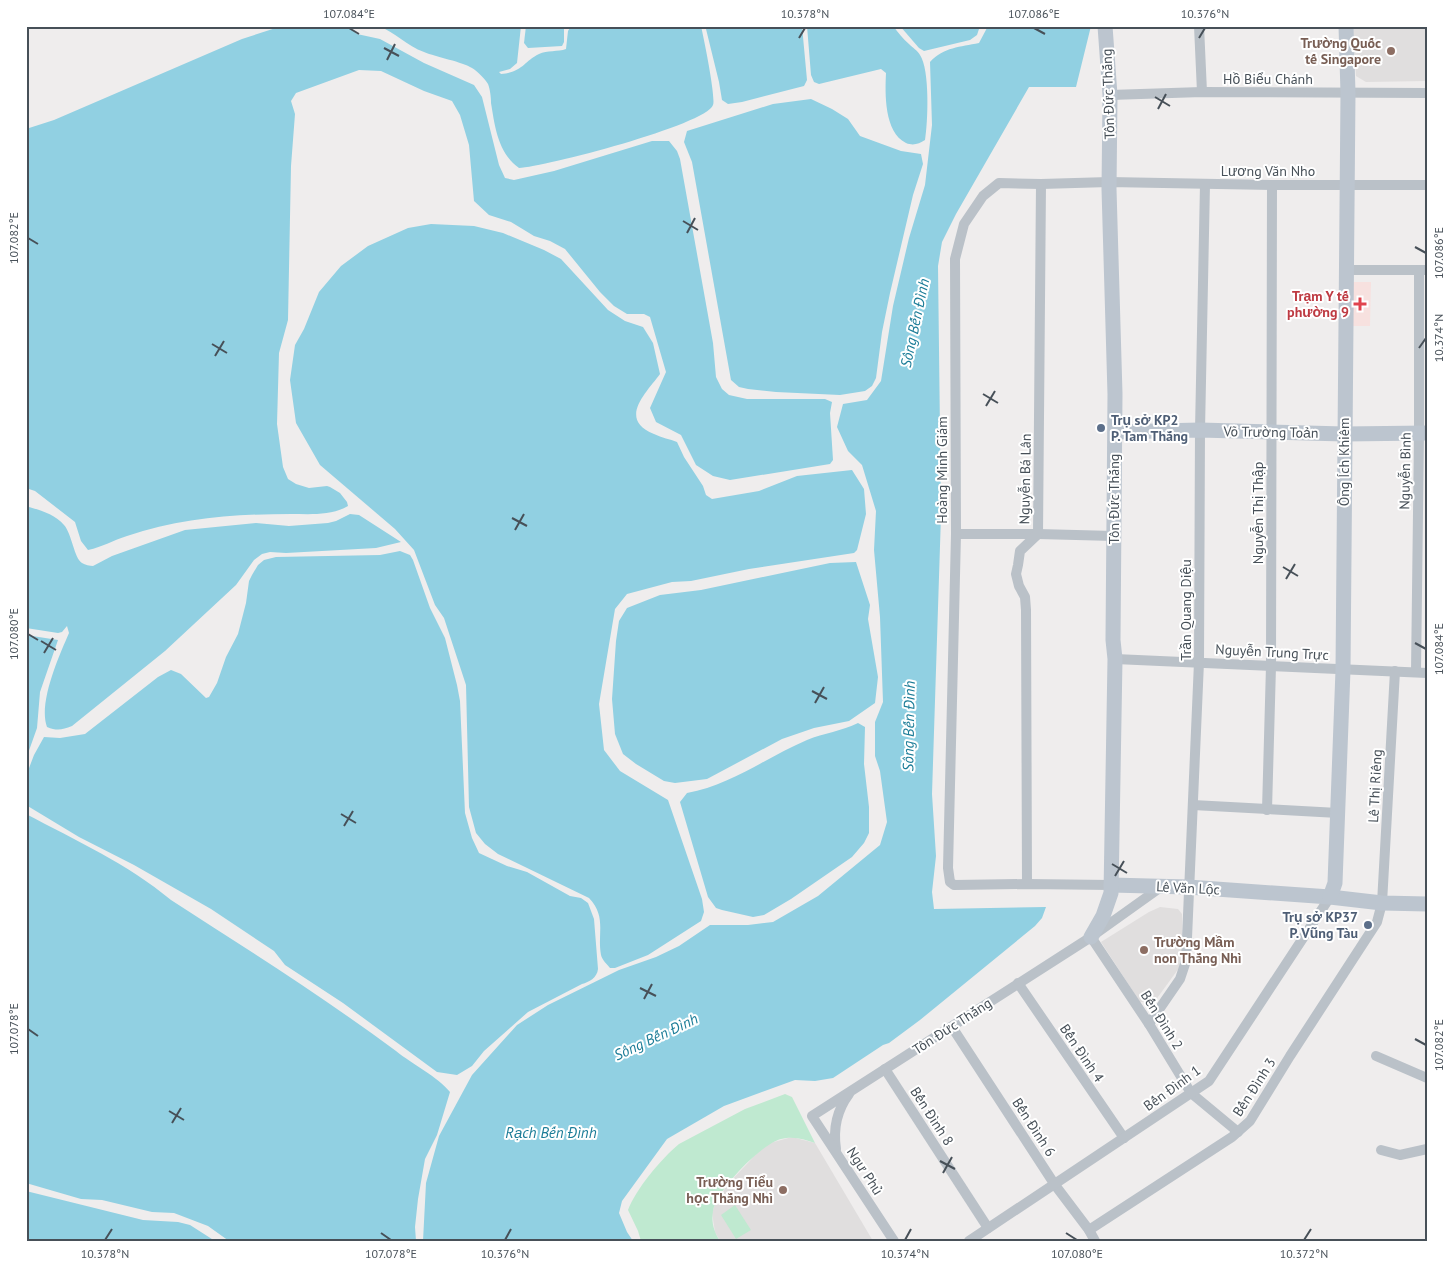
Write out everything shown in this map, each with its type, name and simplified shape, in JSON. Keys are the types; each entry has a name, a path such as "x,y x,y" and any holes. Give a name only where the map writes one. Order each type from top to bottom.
{"street":[{"name":"Tôn Đức Thắng","path":"1091,937 1111,893 1115,658 1113,640 1115,432 1109,182 1110,95 1105,26"},
{"path":"1199,26 1202,92"},
{"name":"Ông Ích Khiêm","path":"1330,897 1334,884 1343,670 1348,93 1346,26"},
{"name":"Hồ Biểu Chánh","path":"1110,95 1202,92 1427,93"},
{"name":"Lương Văn Nho","path":"1109,182 1272,186 1346,184 1427,185"},
{"name":"Hoàng Minh Giám","path":"950,882 948,868 956,534 955,259 959,239 964,224 975,206 983,196 999,183 1109,182"},
{"name":"Nguyễn Bá Lân","path":"1027,884 1026,610 1025,597 1019,586 1016,574 1020,552 1038,534 1041,184"},
{"name":"Trần Quang Diệu","path":"1149,1024 1183,974 1186,961 1199,662 1200,430 1205,184"},
{"name":"Nguyễn Thị Thập","path":"1267,810 1271,666 1272,186"},
{"path":"1346,270 1423,270"},
{"name":"Nguyễn Bình","path":"1416,672 1423,433 1423,270"},
{"name":"Võ Trường Toản","path":"1115,432 1200,430 1344,434 1423,433"},
{"path":"956,534 1114,536"},
{"name":"Nguyễn Trung Trực","path":"1115,658 1427,673"},
{"name":"Lê Thị Riêng","path":"1382,903 1396,671"},
{"path":"1193,805 1338,813"},
{"name":"Lê Văn Lộc","path":"950,882 954,885 1027,884 1188,887 1330,897 1382,903 1427,904"},
{"name":"Tôn Đức Thắng","path":"812,1116 1091,937 1162,886"},
{"name":"Bến Đình 1","path":"969,1241 1209,1081 1330,897"},
{"name":"Bến Đình 3","path":"1089,1230 1238,1132 1250,1121 1377,922 1382,903"},
{"name":"Bến Đình 2","path":"1091,937 1149,1024 1190,1093 1238,1132"},
{"name":"Bến Đình 4","path":"1018,983 1124,1138"},
{"name":"Bến Đình 6","path":"952,1027 1055,1185 1089,1230 1095,1241"},
{"path":"1376,1056 1427,1078"},
{"name":"Bến Đình 8","path":"885,1069 988,1228"},
{"path":"837,1153 835,1134 837,1117 845,1100 853,1090"},
{"name":"Ngư Phủ","path":"812,1116 894,1241"},
{"path":"1381,1150 1400,1155 1427,1149"}],"shaded area":[{"name":"Trường Quốc tế Singapore","path":"1353,26 1427,26 1427,81 1366,82 1356,76"},
{"name":"Trạm Y tế phường 9","path":"1349,282 1371,282 1370,326 1349,326"},
{"name":"Trường Mầm non Thắng Nhì","path":"1160,907 1178,909 1182,914 1182,957 1179,968 1155,1001 1140,1002 1101,942"},
{"name":"Trường Tiểu học Thắng Nhì","path":"792,1137 815,1143 873,1241 720,1241 715,1232 712,1213 715,1204 728,1184 759,1151 770,1143"}],"green space":[{"path":"785,1094 792,1097 815,1143 794,1138 781,1139 762,1150 741,1169 722,1192 713,1211 712,1219 720,1241 641,1241 628,1210 643,1184 665,1158 679,1144 745,1109"},
{"path":"735,1205 751,1230 736,1239 721,1215"}],"water":[{"path":"282,26 347,26 357,34 380,39 424,63 474,85 482,97 499,165 505,178 514,180 554,171 652,141 669,141 677,151 680,159 713,343 716,377 722,389 729,395 747,399 825,399 832,402 830,413 833,460 830,464 730,480 713,476 696,465 681,435 656,422 650,408 666,372 650,317 644,314 627,314 614,306 565,249 550,241 534,236 511,222 489,215 474,201 469,145 460,115 452,101 424,91 381,71 359,70 296,93 291,101 295,114 291,166 288,320 279,353 277,424 283,467 288,479 309,488 330,487 340,493 348,506 320,514 249,515 188,521 147,530 88,550 81,541 75,522 35,491 26,488 26,129 54,120 242,39"},
{"path":"378,26 521,26 517,63 510,69 499,72 501,74 518,69 542,53 566,49 568,31 571,26 701,26 711,80 713,105 704,113 683,123 623,144 559,161 519,168 506,155 502,147 494,121 489,86 481,75 468,66 418,49"},
{"path":"526,26 564,26 564,42 562,46 528,48 524,43"},
{"path":"707,26 802,26 807,80 804,86 728,104 722,100 706,29"},
{"path":"807,26 893,26 918,52 923,62 927,84 925,140 916,144 909,144 899,138 893,130 887,111 886,73 881,69 819,84 814,82 811,75"},
{"path":"900,26 980,26 977,35 970,40 924,51 919,48"},
{"name":"Rạch Bến Đình","path":"988,26 1091,26 1076,87 1029,87 942,242 938,266 941,515 932,794 936,856 932,892 934,909 1046,907 1042,918 1035,926 920,1020 889,1043 833,1078 815,1081 795,1080 724,1106 667,1139 622,1201 619,1213 633,1241 423,1241 426,1183 439,1136 472,1075 517,1025 548,1005 619,970 656,957 679,946 710,925 748,925 773,922 818,896 880,845 887,822 880,771 875,756 875,722 883,702 880,617 874,550 876,511 862,465 848,451 837,427 843,404 867,400 881,381 893,306 909,238 925,185 932,125 930,62 947,50 979,43"},
{"path":"811,99 848,119 860,136 901,151 921,154 923,164 913,195 890,293 882,332 876,378 872,386 865,391 840,395 748,389 739,387 731,380 692,162 684,142 687,131 773,104"},
{"path":"431,224 474,226 503,233 544,250 561,259 608,310 625,321 643,327 653,343 660,374 638,405 636,413 638,421 643,428 654,434 677,442 684,457 703,486 706,495 712,499 759,491 797,476 852,470 864,489 866,514 857,550 854,553 749,569 691,581 672,582 627,594 615,609 599,704 604,750 620,771 668,800 702,899 704,912 701,921 648,955 615,968 610,968 603,960 600,947 600,919 595,905 589,898 498,854 485,844 476,833 469,807 466,685 444,618 435,605 414,550 395,529 320,465 296,423 290,380 295,345 304,329 319,292 341,266 368,246 408,228"},
{"path":"26,506 46,513 60,521 67,529 79,560 83,564 92,566 112,556 185,530 256,523 289,526 328,523 350,514 359,515 401,542 376,548 286,553 270,552 262,554 254,560 236,585 165,651 72,726 57,729 47,727 45,705 51,680 69,633 67,626 62,632 58,633 26,628"},
{"path":"400,551 410,555 413,560 430,608 445,638 460,701 465,813 472,838 479,853 507,866 527,872 570,896 581,898 588,903 594,919 598,969 594,977 590,981 528,1012 484,1051 472,1066 457,1075 437,1072 343,1003 285,965 274,951 211,909 134,865 79,837 26,805 26,776 34,755 44,737 60,738 85,734 158,677 171,670 181,674 206,698 209,697 238,634 246,603 249,581 258,565 264,560 276,557 380,555"},
{"path":"856,562 870,605 868,619 878,677 875,703 849,721 814,728 782,739 707,779 675,783 664,781 623,754 615,734 612,699 619,621 627,608 660,595 701,590 830,563"},
{"path":"26,635 58,640 40,692 37,728 26,759"},
{"path":"858,723 865,727 864,764 869,807 869,833 864,843 852,857 764,915 753,917 716,908 708,897 680,802 687,793 719,784 807,740"},
{"path":"26,814 101,853 137,875 171,900 341,1012 445,1086 450,1092 437,1135 425,1159 418,1199 415,1227 416,1241 229,1241 208,1226 174,1213 152,1212 102,1200 81,1199 26,1183"},
{"path":"26,1191 143,1220 178,1222 190,1225 215,1241 26,1241"}],"place":[{"name":"Trường Quốc tế Singapore","path":"1391,51"},
{"name":"Trạm Y tế phường 9","path":"1360,304"},
{"name":"Trụ sở KP2 P. Tam Thắng","path":"1101,428"},
{"name":"Trụ sở KP37 P. Vũng Tàu","path":"1368,925"},
{"name":"Trường Mầm non Thắng Nhì","path":"1144,950"},
{"name":"Trường Tiểu học Thắng Nhì","path":"783,1190"}],"water label":[{"name":"Sông Bến Đình","path":"915,323"},
{"name":"Sông Bến Đình","path":"909,726"},
{"name":"Sông Bến Đình","path":"656,1037"}]}
